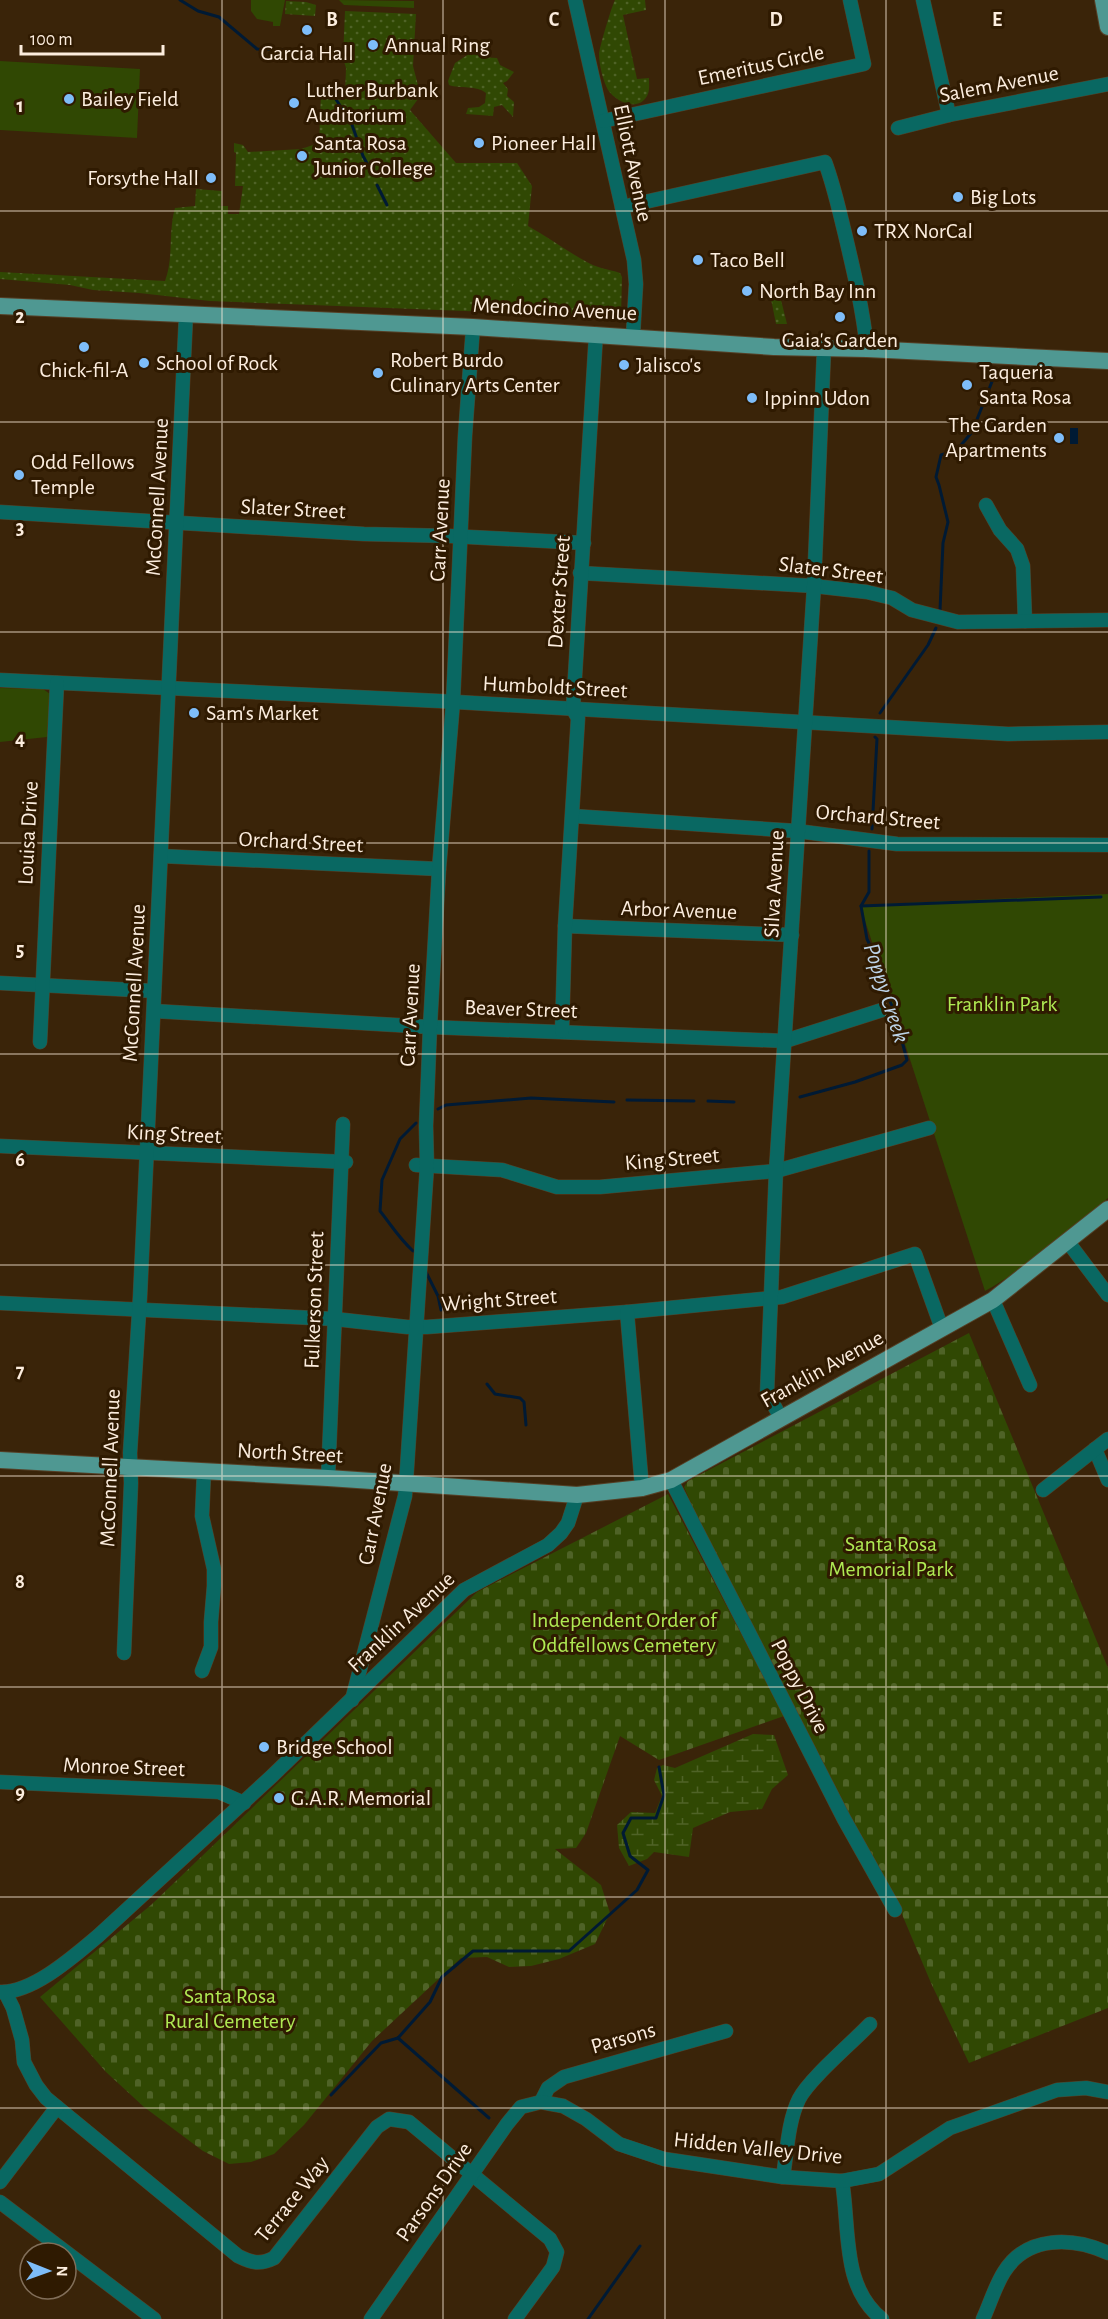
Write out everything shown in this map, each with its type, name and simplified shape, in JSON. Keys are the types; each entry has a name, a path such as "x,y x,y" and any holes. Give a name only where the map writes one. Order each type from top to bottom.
{"main road":[{"path":"1103,0 1108,27"},
{"name":"Mendocino Avenue","path":"0,306 473,327 824,349 867,349 1108,361"},
{"name":"Franklin Avenue","path":"577,1495 642,1488 671,1480 993,1300 1108,1209"},
{"name":"North Street","path":"0,1460 328,1478 577,1495"}],"street":[{"name":"Elliott Avenue","path":"575,0 636,271 633,336"},
{"name":"Emeritus Circle","path":"603,121 864,64 850,0"},
{"path":"923,0 949,115"},
{"name":"Salem Avenue","path":"898,128 949,115 1108,84"},
{"path":"622,207 825,162 833,184 850,255 867,349"},
{"name":"McConnell Avenue","path":"124,1653 130,1468 140,1310 186,315"},
{"name":"Carr Avenue","path":"352,1700 405,1496 416,1327 422,1166 439,869 453,702 473,327"},
{"name":"Dexter Street","path":"562,1031 565,926 578,718 573,709 596,334"},
{"name":"Silva Avenue","path":"780,1418 767,1393 776,1171 814,586 824,349"},
{"path":"986,505 1000,530 1017,549 1023,566 1024,621"},
{"name":"Slater Street","path":"0,512 364,534 584,543"},
{"name":"Slater Street","path":"580,573 814,586 867,592 892,598 912,610 947,621 958,622 1108,620"},
{"name":"Humboldt Street","path":"0,680 453,702 1008,734 1108,732"},
{"name":"Louisa Drive","path":"40,1042 57,683"},
{"name":"Orchard Street","path":"573,816 797,831 897,844 1108,845"},
{"name":"Orchard Street","path":"161,856 439,869"},
{"name":"Arbor Avenue","path":"565,926 792,935"},
{"path":"0,983 154,991"},
{"name":"Beaver Street","path":"154,1011 430,1027 784,1041 882,1010"},
{"name":"Fulkerson Street","path":"328,1478 344,1124"},
{"name":"King Street","path":"422,1166 502,1170 557,1187 600,1187 776,1171 929,1128"},
{"name":"King Street","path":"0,1146 344,1163"},
{"path":"1068,1242 1108,1295"},
{"name":"Wright Street","path":"0,1303 335,1319 416,1327 627,1312 782,1297 915,1254 942,1329"},
{"path":"993,1300 1030,1385"},
{"path":"627,1312 642,1488"},
{"path":"1043,1490 1108,1439"},
{"path":"1095,1449 1108,1480"},
{"path":"202,1671 211,1647 214,1586 214,1569 202,1516 204,1471"},
{"name":"Poppy Drive","path":"671,1480 844,1819 895,1910"},
{"name":"Franklin Avenue","path":"3,1992 29,1985 69,1960 122,1915 244,1803 464,1590 548,1545 561,1533 568,1522 577,1495"},
{"name":"Monroe Street","path":"0,1782 219,1792 244,1803"},
{"name":"Terrace Way","path":"3,1992 16,2019 24,2062 36,2085 57,2107 238,2256 252,2263 264,2263 274,2258 377,2127 389,2119 409,2122 550,2239 557,2252 553,2267 515,2319"},
{"path":"783,2176 799,2098 870,2025"},
{"name":"Parsons","path":"542,2102 549,2088 564,2077 726,2031"},
{"name":"Hidden Valley Drive","path":"542,2102 563,2106 619,2144 664,2159 783,2176 842,2181 879,2174 951,2128 1057,2090 1086,2088 1108,2092"},
{"name":"Parsons Drive","path":"371,2319 521,2107 542,2102"},
{"path":"0,2182 57,2107"},
{"path":"842,2181 851,2271 858,2288 874,2313 882,2319"},
{"path":"0,2202 154,2319"},
{"path":"982,2319 1004,2271 1022,2254 1043,2243 1067,2241 1091,2245 1108,2253"}],"green space":[{"path":"251,0 285,0 280,26 273,26 273,22 257,19 251,11"},
{"path":"339,0 414,1 414,8 344,5"},
{"path":"615,0 645,0 646,10 623,15 637,79 649,78 648,94 638,104 627,104 616,98 608,90 602,72 600,50"},
{"path":"286,1 316,5 315,16 285,14"},
{"path":"345,11 416,14 413,66 419,89 418,99 410,110 456,163 517,163 532,186 528,226 589,263 620,273 622,277 621,317 210,301 0,279 0,272 165,281 175,208 195,206 196,189 222,191 221,206 228,206 228,214 239,214 243,186 235,186 234,143 243,145 248,152 301,149 319,143 321,94 345,94 346,68 343,58"},
{"path":"469,54 497,58 500,65 514,72 503,83 508,89 507,96 514,102 513,117 502,105 494,107 493,116 466,114 468,108 479,107 485,103 486,93 478,89 449,85 448,81 455,63"},
{"name":"Bailey Field","path":"0,61 140,69 137,138 0,130"},
{"path":"516,278 519,278 543,311 504,309"},
{"path":"775,291 779,292 787,324 776,324 770,294"},
{"path":"0,688 43,689 50,694 47,737 0,742"},
{"name":"Franklin Park","path":"1108,894 1108,1198 1033,1260 985,1291 860,905"},
{"name":"Santa Rosa Memorial Park","path":"969,1333 1108,1668 1108,2008 969,2063 901,1912 859,1836 704,1533 684,1487 688,1481"},
{"name":"Santa Rosa Rural Cemetery","path":"668,1494 784,1716 659,1760 620,1736 586,1833 576,1848 555,1849 601,1885 610,1913 595,1944 559,1959 531,1966 509,1967 487,1957 461,1958 372,2041 304,2125 274,2154 251,2162 229,2164 203,2151 144,2107 106,2072 40,1997 151,1905 477,1592"},
{"path":"753,1734 774,1735 788,1775 772,1789 762,1809 730,1812 693,1828 689,1857 654,1852 647,1859 629,1866 619,1848 617,1825 631,1812 655,1813 662,1796 654,1780 657,1768 663,1765 675,1768"}],"water":[{"path":"1070,428 1078,428 1078,444 1070,444"}],"waterway":[{"path":"180,0 198,11 219,17 257,49 313,51 313,58"},
{"path":"333,95 351,122 369,167"},
{"path":"377,185 387,205"},
{"name":"Poppy Creek","path":"940,610 943,543 948,522 936,477 941,455 957,450 972,432 995,374"},
{"name":"Poppy Creek","path":"880,713 928,645 936,628"},
{"name":"Poppy Creek","path":"872,829 877,739 875,737"},
{"name":"Poppy Creek","path":"800,1097 855,1082 902,1065 907,1060 899,1030 893,1021 893,1008 879,977 878,962 867,939 861,906 869,892 869,851"},
{"path":"861,906 1101,897"},
{"name":"Poppy Creek","path":"438,1109 446,1105 531,1098 614,1102"},
{"name":"Poppy Creek","path":"627,1100 694,1101"},
{"name":"Poppy Creek","path":"708,1101 734,1102"},
{"name":"Poppy Creek","path":"413,1251 380,1211 382,1180 400,1139 416,1123"},
{"name":"Poppy Creek","path":"425,1270 438,1296 441,1310"},
{"name":"Poppy Creek","path":"487,1384 495,1394 520,1398 524,1402 526,1425"},
{"name":"Poppy Creek","path":"398,2038 430,2002 442,1977 473,1951 569,1951 637,1890 648,1870 630,1856 623,1833 631,1818 656,1818 664,1795 659,1767"},
{"path":"398,2038 489,2118"},
{"path":"331,2095 381,2043 398,2038"},
{"path":"588,2319 640,2246"}],"place":[{"name":"Garcia Hall","path":"307,30"},
{"name":"Annual Ring","path":"373,45"},
{"name":"Bailey Field","path":"69,99"},
{"name":"Luther Burbank Auditorium","path":"294,103"},
{"name":"Pioneer Hall","path":"479,143"},
{"name":"Santa Rosa Junior College","path":"302,156"},
{"name":"Forsythe Hall","path":"211,178"},
{"name":"Big Lots","path":"958,197"},
{"name":"TRX NorCal","path":"862,231"},
{"name":"Taco Bell","path":"698,260"},
{"name":"North Bay Inn","path":"747,291"},
{"name":"Gaia's Garden","path":"840,317"},
{"name":"Chick-fil-A","path":"84,347"},
{"name":"School of Rock","path":"144,363"},
{"name":"Jalisco's","path":"624,365"},
{"name":"Robert Burdo Culinary Arts Center","path":"378,373"},
{"name":"Taqueria Santa Rosa","path":"967,385"},
{"name":"Ippinn Udon","path":"752,398"},
{"name":"The Garden Apartments","path":"1059,438"},
{"name":"Odd Fellows Temple","path":"19,475"},
{"name":"Sam's Market","path":"194,713"},
{"name":"Bridge School","path":"264,1747"},
{"name":"G.A.R. Memorial","path":"279,1798"}],"park label":[{"name":"Independent Order of Oddfellows Cemetery","path":"624,1632"}]}
